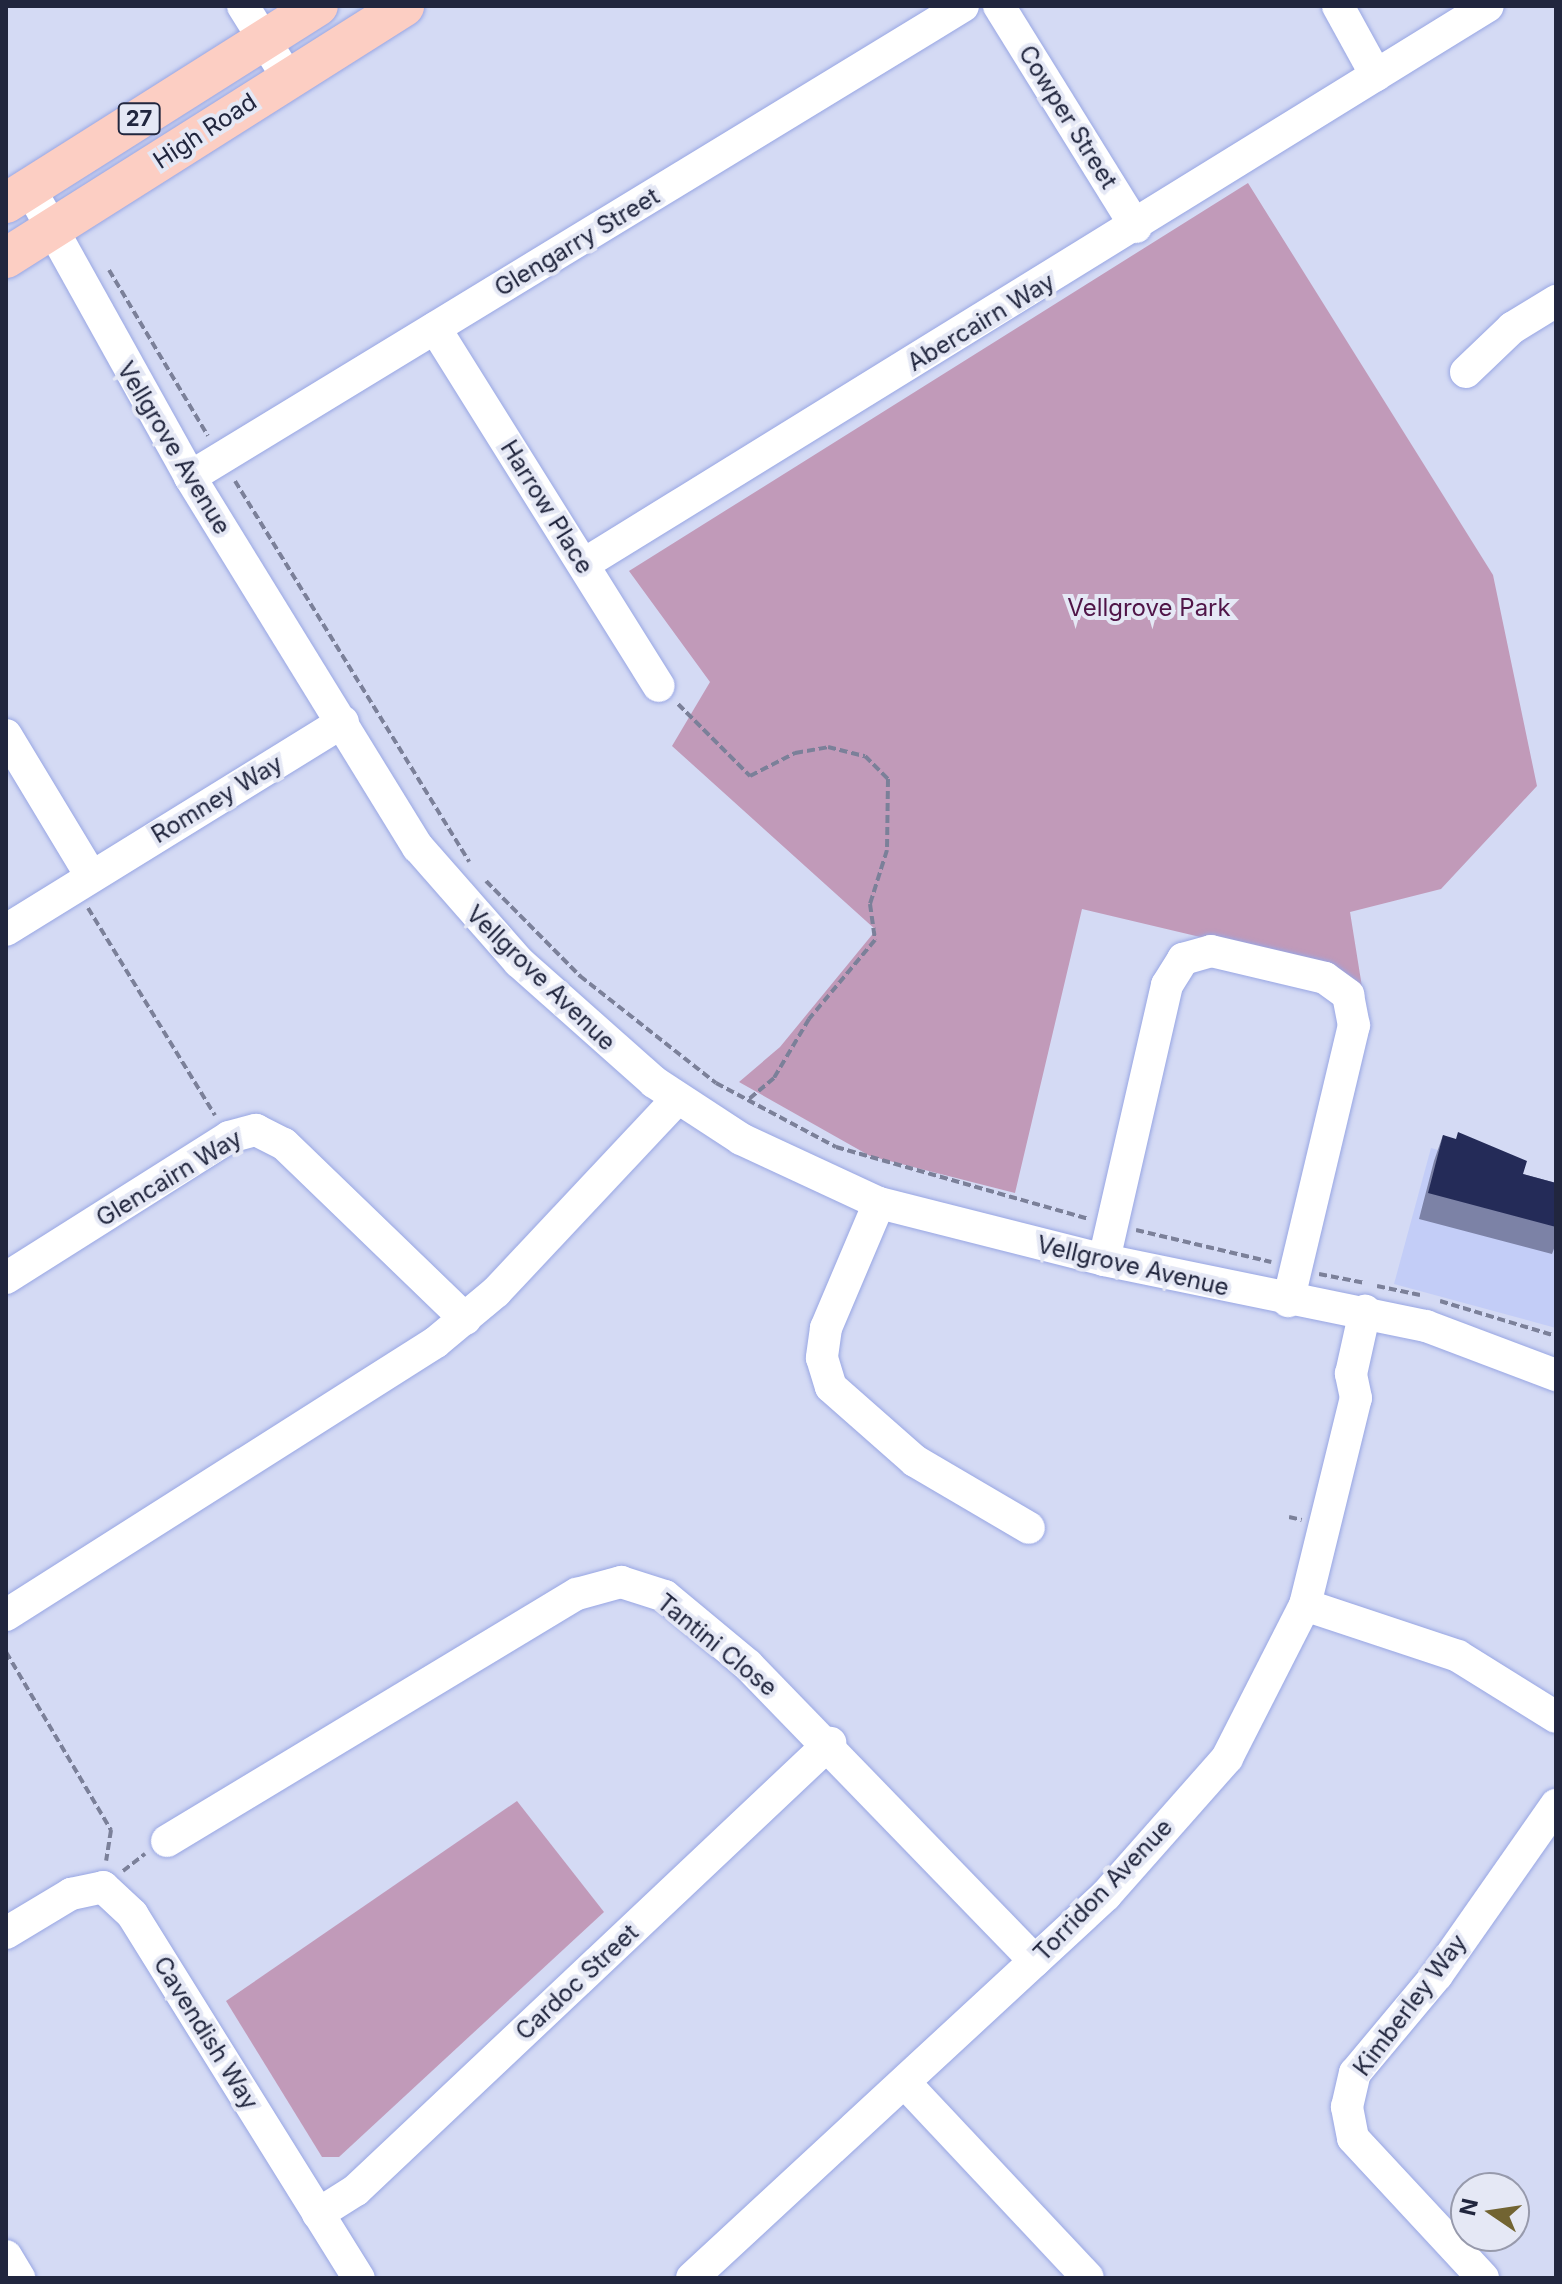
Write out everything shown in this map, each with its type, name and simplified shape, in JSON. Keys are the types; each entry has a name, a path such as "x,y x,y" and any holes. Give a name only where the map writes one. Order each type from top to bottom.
{"main road":[{"name":"High Road","path":"16,197 318,6"},
{"name":"High Road","path":"33,241 404,6"}],"street":[{"path":"243,6 288,78"},
{"name":"Glengarry Street","path":"190,477 963,6"},
{"name":"Cowper Street","path":"999,6 1136,227"},
{"path":"1338,6 1376,75"},
{"name":"Abercairn Way","path":"584,564 1136,227 1488,6"},
{"name":"Vellgrove Avenue","path":"16,197 33,241 74,257 76,283 190,477 445,883 519,962 677,1099 801,1170 879,1203 1104,1260 1453,1342 1556,1375"},
{"path":"1466,372 1512,328 1556,301"},
{"name":"Harrow Place","path":"435,328 659,686"},
{"name":"Romney Way","path":"6,930 343,722"},
{"path":"6,735 83,882"},
{"path":"1104,1260 1167,985 1183,959 1211,951 1325,978 1348,995 1354,1025 1292,1302"},
{"path":"6,1615 465,1319 677,1099"},
{"name":"Glencairn Way","path":"6,1278 229,1137 256,1130 284,1144 465,1319"},
{"path":"879,1203 826,1328 822,1358 831,1387 915,1461 1029,1528"},
{"name":"Torridon Avenue","path":"699,2276 1106,1895 1227,1758 1305,1605 1356,1398 1371,1380 1375,1323"},
{"name":"Tantini Close","path":"167,1841 577,1594 621,1582 665,1596 830,1743 1035,1961"},
{"path":"1305,1605 1458,1656 1556,1717"},
{"name":"Cardoc Street","path":"318,2214 356,2190 830,1743"},
{"name":"Kimberley Way","path":"1483,2278 1353,2138 1347,2107 1355,2073 1437,1975 1556,1805"},
{"path":"6,1933 71,1894 103,1887"},
{"name":"Cavendish Way","path":"103,1887 132,1914 359,2278"},
{"path":"905,2083 1088,2278"},
{"path":"6,2256 19,2278"}],"path":[{"path":"109,270 471,866"},
{"path":"659,686 741,772 761,776 795,753 828,747 865,756 888,779 887,850 870,904 875,940 809,1019 774,1078 747,1101"},
{"path":"482,876 580,976 651,1032"},
{"path":"83,882 229,1137"},
{"path":"6,1652 111,1830 103,1887"},
{"path":"103,1887 167,1841"}],"shaded area":[{"path":"1431,1148 1501,1167 1556,1193 1556,1328 1394,1284"}],"green space":[{"name":"Vellgrove Park","path":"1248,183 1493,575 1537,786 1441,889 1350,912 1362,987 1339,970 1082,909 1015,1193 870,1156 739,1082 780,1047 876,930 672,746 710,682 629,571"},
{"path":"517,1801 604,1912 339,2157 322,2157 226,2001"}],"building":[{"path":"1458,1132 1527,1161 1523,1174 1556,1183 1556,1227 1428,1193 1443,1135 1456,1139"}]}
